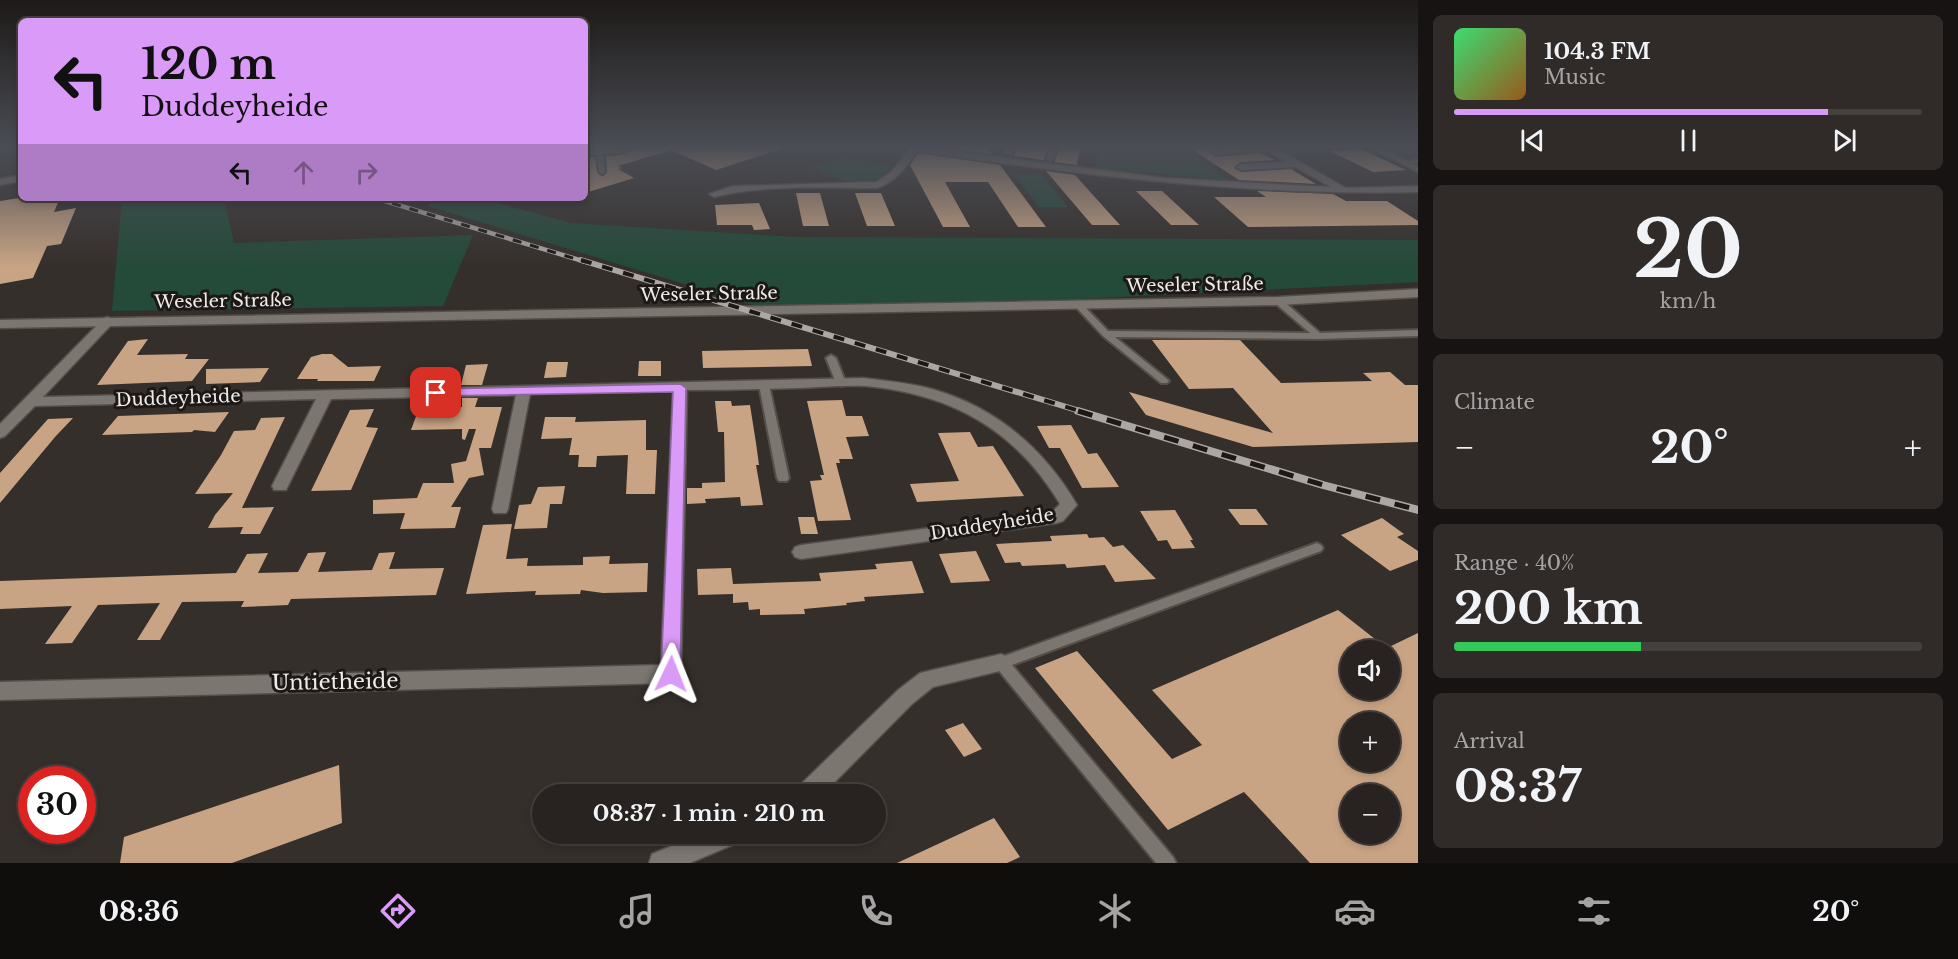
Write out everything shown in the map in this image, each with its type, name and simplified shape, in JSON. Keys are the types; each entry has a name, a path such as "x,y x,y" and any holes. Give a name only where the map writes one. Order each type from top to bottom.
{"street":[{"path":"714,194 733,189 777,186"},
{"path":"1224,186 1344,191 1418,189"},
{"path":"1336,186 1344,191"},
{"name":"Weseler Straße","path":"0,324 1278,301 1418,293"},
{"path":"0,433 108,321"},
{"name":"Duddeyheide","path":"29,402 864,382 906,387 948,398 984,416 1019,442 1057,483 1069,505 1057,517 801,552"},
{"name":"Untietheide","path":"0,691 671,674 680,388"},
{"path":"500,509 524,391"},
{"path":"280,486 326,394"},
{"path":"817,784 905,697 927,679 1001,663"},
{"path":"661,863 705,844"}],"lane":[{"path":"1278,301 1318,336"},
{"path":"1078,305 1106,334 1164,381"},
{"path":"1106,334 1318,336 1418,333"},
{"path":"831,358 841,383"},
{"path":"764,385 783,478"},
{"path":"1167,863 1001,663 1317,548"}],"green space":[{"path":"1023,186 1051,186 1068,207 1039,207"},
{"path":"122,201 225,201 234,243 473,235 443,306 112,311"},
{"path":"432,201 489,201 571,223 795,237 1418,240 1418,282 1080,299 756,306 428,206"}],"building":[{"path":"588,186 607,186 588,192"},
{"path":"921,186 947,186 970,227 943,227"},
{"path":"991,186 1016,186 1046,227 1018,227"},
{"path":"1059,186 1085,186 1120,225 1092,225"},
{"path":"1136,191 1162,191 1199,225 1171,225"},
{"path":"1257,191 1333,194 1346,201 1387,201 1418,221 1418,225 1248,227 1214,197 1266,197"},
{"path":"796,193 820,193 829,226 803,226"},
{"path":"855,193 881,193 895,226 867,226"},
{"path":"18,198 18,201 59,201 54,212 76,208 61,244 47,246 33,278 0,284 0,201"},
{"path":"759,203 770,229 754,230 752,225 717,225 715,205"},
{"path":"148,339 137,355 188,354 185,359 209,359 192,381 97,385 128,341"},
{"path":"1152,340 1240,340 1281,383 1372,381 1363,373 1390,372 1405,385 1418,385 1418,442 1253,447 1146,415 1129,392 1273,433 1233,388 1189,389"},
{"path":"808,349 812,366 703,368 702,351"},
{"path":"332,354 348,367 381,366 374,381 297,379 311,357"},
{"path":"639,361 661,361 661,376 638,376"},
{"path":"547,362 568,362 566,377 544,378"},
{"path":"488,364 482,385 461,385 466,365"},
{"path":"269,368 260,382 206,384 206,369"},
{"path":"462,398 478,398 475,407 502,407 491,448 479,448 484,475 469,478 451,507 461,507 455,528 400,529 405,513 373,514 373,500 417,498 423,483 454,483 451,464 466,461 476,429 469,429 465,440 462,439 462,429 411,430 419,408 462,407"},
{"path":"842,400 846,416 862,416 869,436 846,437 853,459 839,459 840,463 836,463 851,520 818,521 810,481 822,480 820,475 824,475 807,401"},
{"path":"715,401 731,401 732,406 750,405 763,505 741,506 740,497 705,499 706,503 687,504 687,488 702,488 702,483 725,482 724,432 718,432"},
{"path":"374,409 366,427 378,428 351,490 311,491 350,410"},
{"path":"229,412 215,432 194,430 192,432 102,435 118,416"},
{"path":"285,417 242,508 274,507 260,534 240,534 243,527 208,528 215,515 233,493 195,494 234,431 255,430 261,418"},
{"path":"545,417 576,417 575,422 646,420 646,450 657,450 655,494 626,494 628,455 597,456 596,467 578,467 579,455 569,455 572,438 541,439"},
{"path":"73,418 0,503 0,473 48,419"},
{"path":"1071,425 1088,454 1097,453 1119,487 1082,488 1060,448 1049,448 1037,426"},
{"path":"970,432 978,447 993,446 1024,496 917,502 910,484 959,481 938,433"},
{"path":"565,486 562,504 550,504 547,528 514,529 519,505 531,504 538,487"},
{"path":"1228,509 1256,509 1268,525 1240,525"},
{"path":"1175,510 1193,540 1190,540 1195,548 1172,549 1167,540 1158,541 1140,511"},
{"path":"798,517 814,517 818,534 801,534"},
{"path":"1382,518 1404,534 1397,537 1418,551 1418,560 1390,571 1341,535"},
{"path":"512,524 506,559 528,558 527,566 583,565 583,557 610,556 609,564 648,563 647,592 603,593 581,590 580,594 535,595 536,591 466,594 483,525"},
{"path":"1087,534 1089,538 1104,537 1113,547 1123,545 1156,579 1115,582 1105,565 1067,568 1065,564 1022,566 1020,562 1005,563 996,544 1052,541 1050,536"},
{"path":"976,551 990,581 951,583 939,554"},
{"path":"326,552 318,572 372,570 379,553 395,552 389,569 444,568 436,595 291,599 288,605 241,607 244,601 182,602 160,640 137,640 160,603 98,605 72,643 45,644 72,606 0,609 0,581 236,573 247,554 268,553 258,573 298,572 308,553"},
{"path":"912,561 924,593 864,597 865,601 846,603 847,605 804,609 805,614 760,615 760,609 749,610 748,602 733,603 733,594 698,595 697,569 731,568 733,584 821,581 819,573 877,569 875,564"},
{"path":"1338,610 1376,640 1340,640 1340,700 1400,700 1400,642 1418,633 1418,863 1310,863 1244,792 1168,830 1035,668 1077,651 1172,759 1202,745 1152,690"},
{"path":"963,723 982,749 964,757 945,730"},
{"path":"339,765 342,823 232,863 120,863 124,837"},
{"path":"994,818 1020,857 1007,863 897,863"}],"railway":[{"path":"385,201 586,262"},
{"path":"581,260 1083,412"},
{"path":"1078,411 1323,485 1418,510"}],"route":[{"path":"436,393 680,388 671,674"}]}
